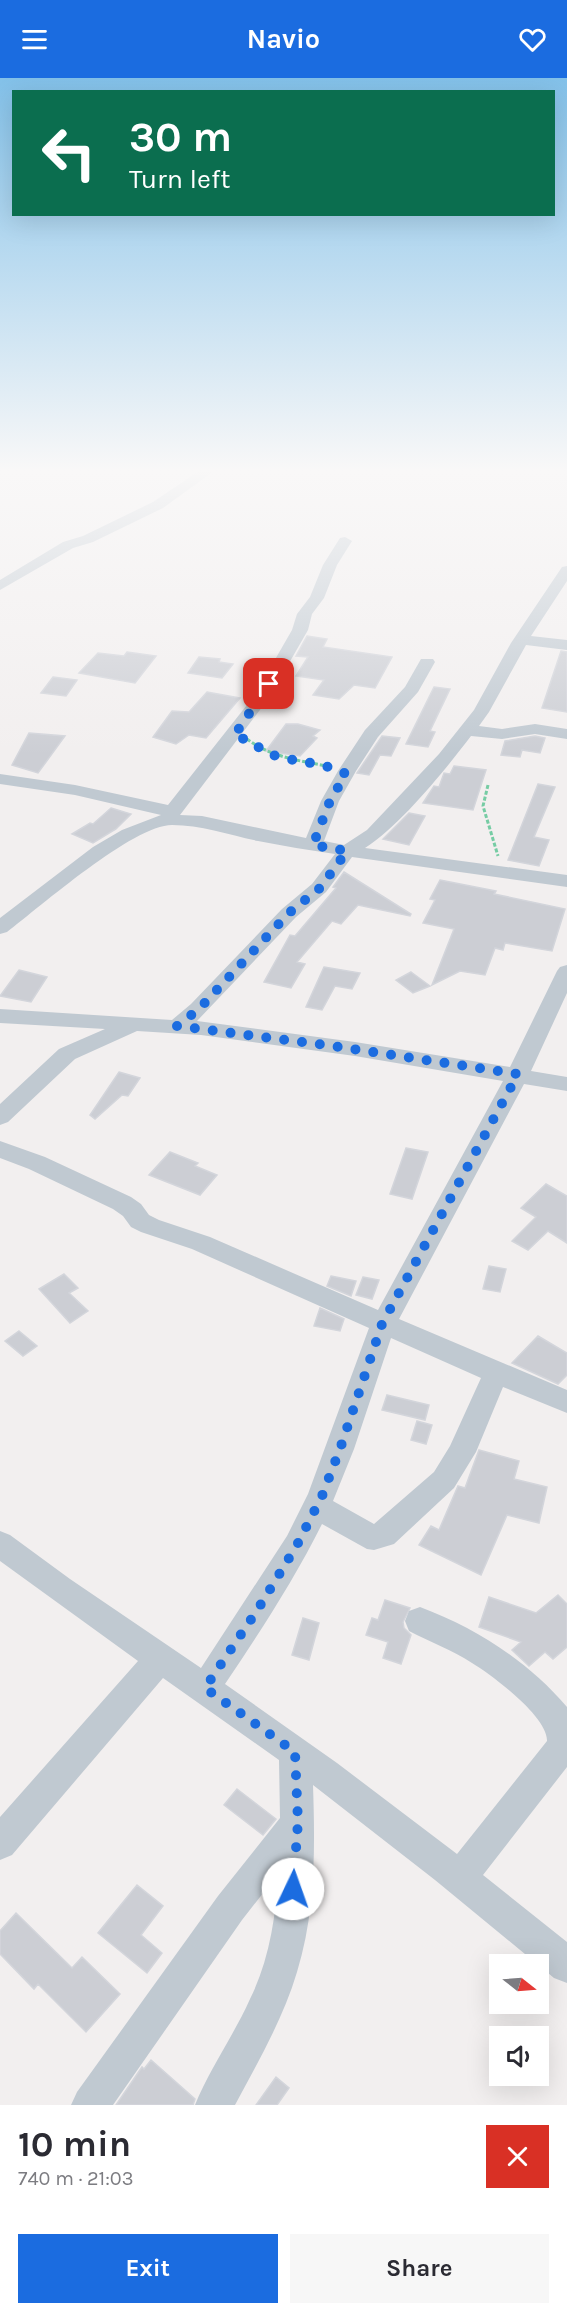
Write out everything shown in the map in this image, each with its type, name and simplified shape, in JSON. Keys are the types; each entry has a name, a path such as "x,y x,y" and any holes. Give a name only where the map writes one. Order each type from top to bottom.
{"street":[{"path":"0,586 34,566"},
{"path":"0,928 100,851 129,834 170,815 234,736 261,698 300,630 305,614 317,598 330,566"},
{"path":"177,1026 199,1009 289,913 315,893 347,851 381,828 445,758 467,730 503,675 521,640 567,570"},
{"path":"521,640 567,645"},
{"path":"313,845 330,801 346,774 371,734 412,689 427,662"},
{"path":"467,730 502,734 535,729 567,734"},
{"path":"0,779 75,790 170,815 313,845 567,881"},
{"path":"205,1688 258,1609 297,1545 340,1449 382,1324 518,1074 567,971"},
{"path":"0,1016 177,1026 333,1046 518,1074 567,1084"},
{"path":"0,1117 67,1054 137,1023"},
{"path":"0,1149 37,1163 122,1203 132,1210 140,1221 150,1226 194,1240 382,1324 567,1402"},
{"path":"316,1506 370,1537 384,1535 444,1480 462,1452 496,1373"},
{"path":"0,1544 49,1583 295,1752 460,1876 567,1965"},
{"path":"420,1621 483,1653 506,1670 553,1714 561,1725 563,1736 561,1749 460,1876"},
{"path":"0,1844 159,1660"},
{"path":"214,2105 264,2013 285,1952 298,1822 295,1752"},
{"path":"90,2105 230,1908 298,1822"}],"path":[{"path":"234,736 249,740 261,750 277,756 325,764 346,774"},
{"path":"488,785 483,806 496,853 506,863 529,876"}],"building":[{"path":"307,636 327,639 323,647 392,657 375,688 354,685 339,699 313,695 324,680 296,676 308,657 296,656"},
{"path":"561,651 567,652 567,712 542,708"},
{"path":"127,652 156,656 135,683 79,673 98,653 124,656"},
{"path":"199,657 220,659 219,662 233,664 222,678 188,673"},
{"path":"53,677 77,680 66,696 41,693"},
{"path":"434,687 450,689 430,731 435,732 428,747 406,744"},
{"path":"207,692 240,698 206,738 189,735 176,744 153,737 172,711 189,712"},
{"path":"286,724 298,724 320,730 313,736 317,738 300,756 266,751"},
{"path":"29,733 65,736 38,773 12,765"},
{"path":"382,736 400,738 391,756 380,755 369,775 357,773"},
{"path":"535,736 545,738 540,753 522,750 520,757 501,755 505,741"},
{"path":"454,766 486,770 473,810 423,803 434,786 439,787 444,773 450,774"},
{"path":"538,784 555,787 534,837 549,840 539,866 508,860"},
{"path":"111,808 131,814 116,829 93,843 72,834 90,823 93,824"},
{"path":"409,813 425,816 409,845 383,839"},
{"path":"344,872 411,914 410,916 358,905 341,924 332,921 297,962 305,964 291,988 264,982 290,935 295,936 336,888 333,887"},
{"path":"440,880 496,891 494,894 565,909 552,951 505,943 503,950 495,948 485,975 460,971 432,985 454,929 423,923 435,900 430,899"},
{"path":"324,967 360,973 352,989 335,986 322,1010 306,1007"},
{"path":"19,970 47,977 31,1002 0,996"},
{"path":"411,972 430,986 413,993 396,980"},
{"path":"119,1072 140,1078 128,1096 122,1095 95,1119 90,1115"},
{"path":"406,1148 428,1152 412,1199 390,1194"},
{"path":"170,1152 198,1163 195,1166 217,1175 200,1195 149,1175"},
{"path":"546,1184 567,1196 567,1243 548,1231 528,1250 512,1241 536,1217 521,1208"},
{"path":"489,1266 506,1269 500,1292 483,1289"},
{"path":"64,1274 78,1288 69,1293 88,1311 70,1323 39,1289"},
{"path":"331,1276 356,1281 351,1296 327,1286"},
{"path":"363,1277 379,1280 372,1299 356,1295"},
{"path":"320,1308 344,1319 340,1331 314,1326"},
{"path":"19,1331 37,1346 23,1356 5,1341"},
{"path":"538,1336 567,1353 567,1375 558,1384 512,1363"},
{"path":"387,1395 429,1405 425,1420 382,1410"},
{"path":"417,1421 432,1425 426,1444 411,1440"},
{"path":"479,1450 519,1461 514,1479 547,1487 539,1523 507,1515 481,1575 419,1545 431,1526 439,1530 458,1486 465,1488"},
{"path":"558,1595 567,1604 567,1647 553,1659 545,1652 529,1666 512,1650 521,1642 479,1627 489,1597 536,1613"},
{"path":"385,1600 410,1608 403,1622 404,1628 411,1635 401,1664 383,1658 388,1642 366,1635 372,1618 378,1620"},
{"path":"303,1618 319,1623 309,1660 292,1655"},
{"path":"237,1789 276,1819 263,1835 224,1805"},
{"path":"137,1885 163,1906 141,1935 162,1953 147,1973 98,1933"},
{"path":"16,1913 72,1968 82,1957 120,1994 86,2032 38,1984 34,1989 0,1954 0,1931"},
{"path":"151,2060 195,2099 193,2105 116,2105 142,2067 144,2069"},
{"path":"276,2077 289,2088 277,2105 256,2105"}],"route":[{"path":"269,684 234,736 245,738 261,750 277,756 325,764 346,774 330,801 313,845 347,851 320,888 289,913 199,1009 177,1026 266,1036 518,1074 428,1244 382,1324 322,1496 297,1545 258,1609 205,1688 295,1752 298,1822 293,1889"}]}
